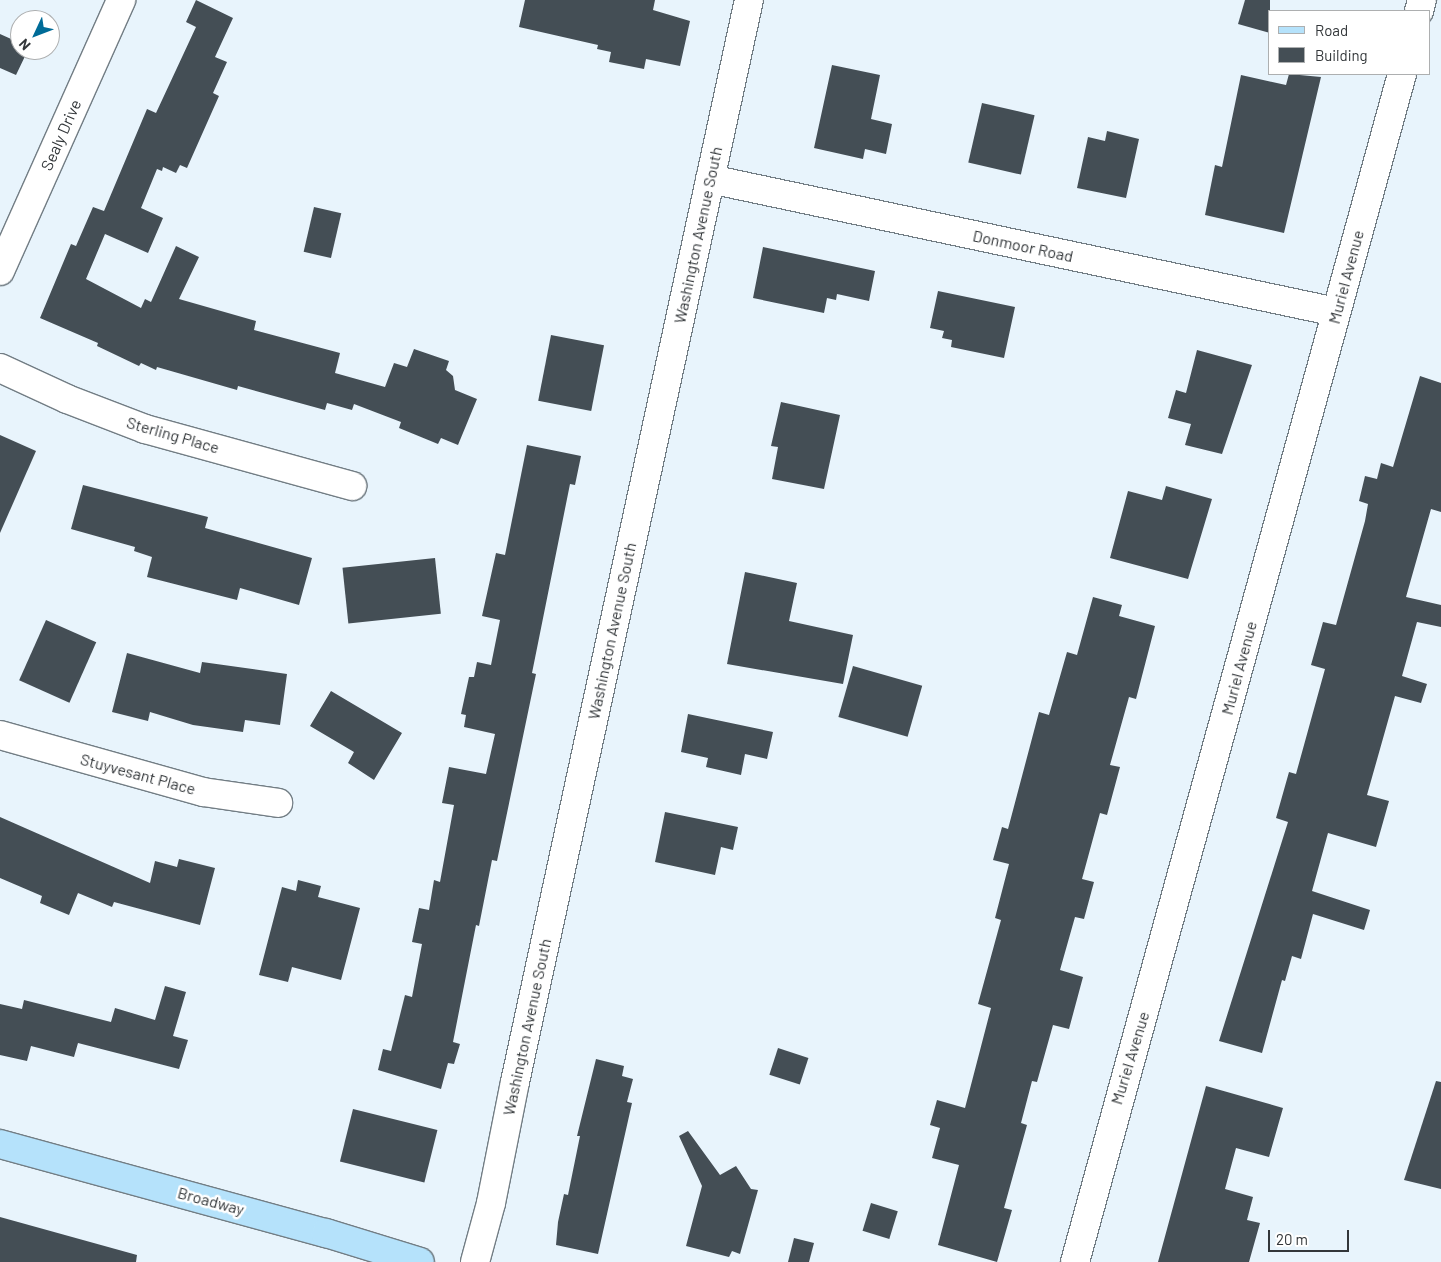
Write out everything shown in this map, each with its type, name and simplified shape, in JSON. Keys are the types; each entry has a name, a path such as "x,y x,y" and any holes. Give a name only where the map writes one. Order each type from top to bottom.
{"main road":[{"name":"Broadway","path":"0,1144 326,1232 420,1262"}],"street":[{"name":"Sealy Drive","path":"0,271 121,0"},
{"name":"Washington Avenue South","path":"474,1262 491,1203 515,1082 749,0"},
{"name":"Muriel Avenue","path":"1075,1262 1402,75"},
{"name":"Donmoor Road","path":"710,178 1336,312"},
{"name":"Sterling Place","path":"0,368 67,400 145,429 352,486"},
{"name":"Stuyvesant Place","path":"0,735 203,792 278,803"}],"building":[{"path":"196,0 233,18 215,57 227,62 213,93 219,96 187,168 180,165 176,173 163,167 162,171 157,169 141,208 163,218 148,253 105,234 86,279 141,308 145,299 151,302 176,246 199,257 179,299 256,321 254,330 340,353 335,373 385,387 394,363 407,367 414,349 449,361 446,370 453,376 455,390 477,399 458,445 441,438 438,444 399,428 401,422 354,404 352,410 327,403 325,410 238,386 237,390 157,367 156,370 141,363 139,366 97,346 98,343 40,318 71,244 76,246 93,207 104,211 147,109 156,113 196,27 186,22"},
{"path":"525,0 655,0 653,10 690,21 680,66 646,59 644,69 609,62 611,52 597,49 598,45 519,27"},
{"path":"1245,0 1270,0 1268,32 1238,24"},
{"path":"0,34 10,38 10,60 23,60 16,75 0,68"},
{"path":"832,65 880,75 871,119 892,124 886,154 865,149 863,159 814,148"},
{"path":"1241,75 1286,85 1289,75 1321,77 1284,233 1205,215 1215,165 1222,167"},
{"path":"982,103 1035,115 1021,175 968,162"},
{"path":"1107,131 1139,139 1126,198 1077,188 1088,137 1105,141"},
{"path":"314,207 341,213 331,258 304,252"},
{"path":"763,247 875,271 869,301 837,294 836,300 827,298 824,313 753,298"},
{"path":"938,291 1015,307 1004,358 951,347 952,340 942,338 944,331 930,328"},
{"path":"551,335 604,345 591,411 538,401"},
{"path":"1197,350 1252,365 1222,454 1185,445 1191,424 1168,418 1176,390 1186,393"},
{"path":"1420,376 1441,383 1441,512 1431,509 1406,597 1441,605 1441,627 1417,622 1402,676 1427,684 1421,703 1395,696 1367,795 1389,801 1376,847 1328,833 1312,891 1370,910 1364,930 1313,914 1301,959 1292,956 1285,981 1282,980 1262,1053 1219,1041 1288,822 1276,818 1289,772 1296,774 1325,669 1311,665 1323,622 1336,625 1365,521 1368,504 1359,501 1365,476 1377,479 1381,463 1393,467"},
{"path":"781,402 840,415 824,489 772,479 778,447 771,446"},
{"path":"0,435 36,451 0,533"},
{"path":"527,445 581,456 575,485 570,484 532,673 536,674 497,861 492,860 479,926 476,925 453,1042 460,1044 454,1064 448,1063 441,1089 378,1070 383,1049 391,1051 405,995 412,997 422,944 412,942 419,908 429,910 434,880 440,882 454,805 442,803 449,767 486,774 495,734 464,727 466,715 461,714 469,677 474,677 477,662 491,665 500,620 482,616 496,553 505,555"},
{"path":"83,485 208,517 205,528 312,558 299,605 240,588 237,600 147,577 152,557 134,551 135,547 71,529"},
{"path":"1166,486 1212,499 1188,579 1110,558 1128,491 1162,500"},
{"path":"435,558 441,614 348,623 343,568"},
{"path":"745,572 797,583 789,621 853,635 843,684 727,664"},
{"path":"1093,597 1122,605 1119,616 1155,626 1136,699 1129,697 1110,765 1120,767 1107,815 1100,813 1082,879 1094,882 1084,919 1075,917 1060,970 1083,977 1069,1029 1053,1025 1037,1082 1032,1081 1021,1123 1027,1125 1004,1208 1012,1210 997,1262 938,1245 959,1165 932,1158 940,1128 930,1125 937,1100 965,1108 991,1008 978,1004 1001,920 995,918 1009,864 993,860 1002,827 1008,829 1039,712 1049,715 1067,652 1077,655"},
{"path":"46,620 96,642 69,703 19,680"},
{"path":"127,653 200,673 202,662 287,674 280,725 245,720 243,732 193,725 150,712 148,721 112,712"},
{"path":"853,666 922,686 908,737 838,717"},
{"path":"331,691 402,733 374,780 348,763 354,752 310,726"},
{"path":"688,714 773,732 767,759 745,754 741,775 706,767 708,758 681,752"},
{"path":"665,812 738,827 733,850 721,847 715,875 655,862"},
{"path":"0,817 150,883 155,861 177,867 179,859 215,868 200,925 114,902 112,907 78,893 69,915 40,903 42,896 0,878"},
{"path":"298,880 321,886 318,897 360,908 341,980 292,967 288,982 259,975 282,887 296,891"},
{"path":"165,986 186,992 173,1036 188,1040 179,1069 78,1043 74,1057 31,1046 27,1061 0,1055 0,1004 22,1009 24,1000 111,1022 115,1008 155,1020"},
{"path":"778,1048 808,1058 800,1085 769,1075"},
{"path":"596,1059 624,1066 622,1076 633,1079 627,1102 632,1103 598,1254 556,1245 558,1222 564,1194 568,1195 580,1136 577,1136"},
{"path":"1436,1081 1441,1082 1441,1189 1404,1180"},
{"path":"1206,1086 1283,1108 1269,1157 1236,1148 1225,1189 1253,1197 1247,1220 1260,1223 1249,1262 1158,1262"},
{"path":"353,1109 437,1130 424,1182 340,1161"},
{"path":"688,1131 720,1175 736,1166 751,1189 758,1190 740,1254 732,1251 729,1257 686,1246 702,1186 679,1136"},
{"path":"871,1203 898,1211 889,1239 863,1231"},
{"path":"0,1217 137,1255 136,1262 0,1262"},
{"path":"794,1238 814,1243 809,1262 788,1262"}]}
